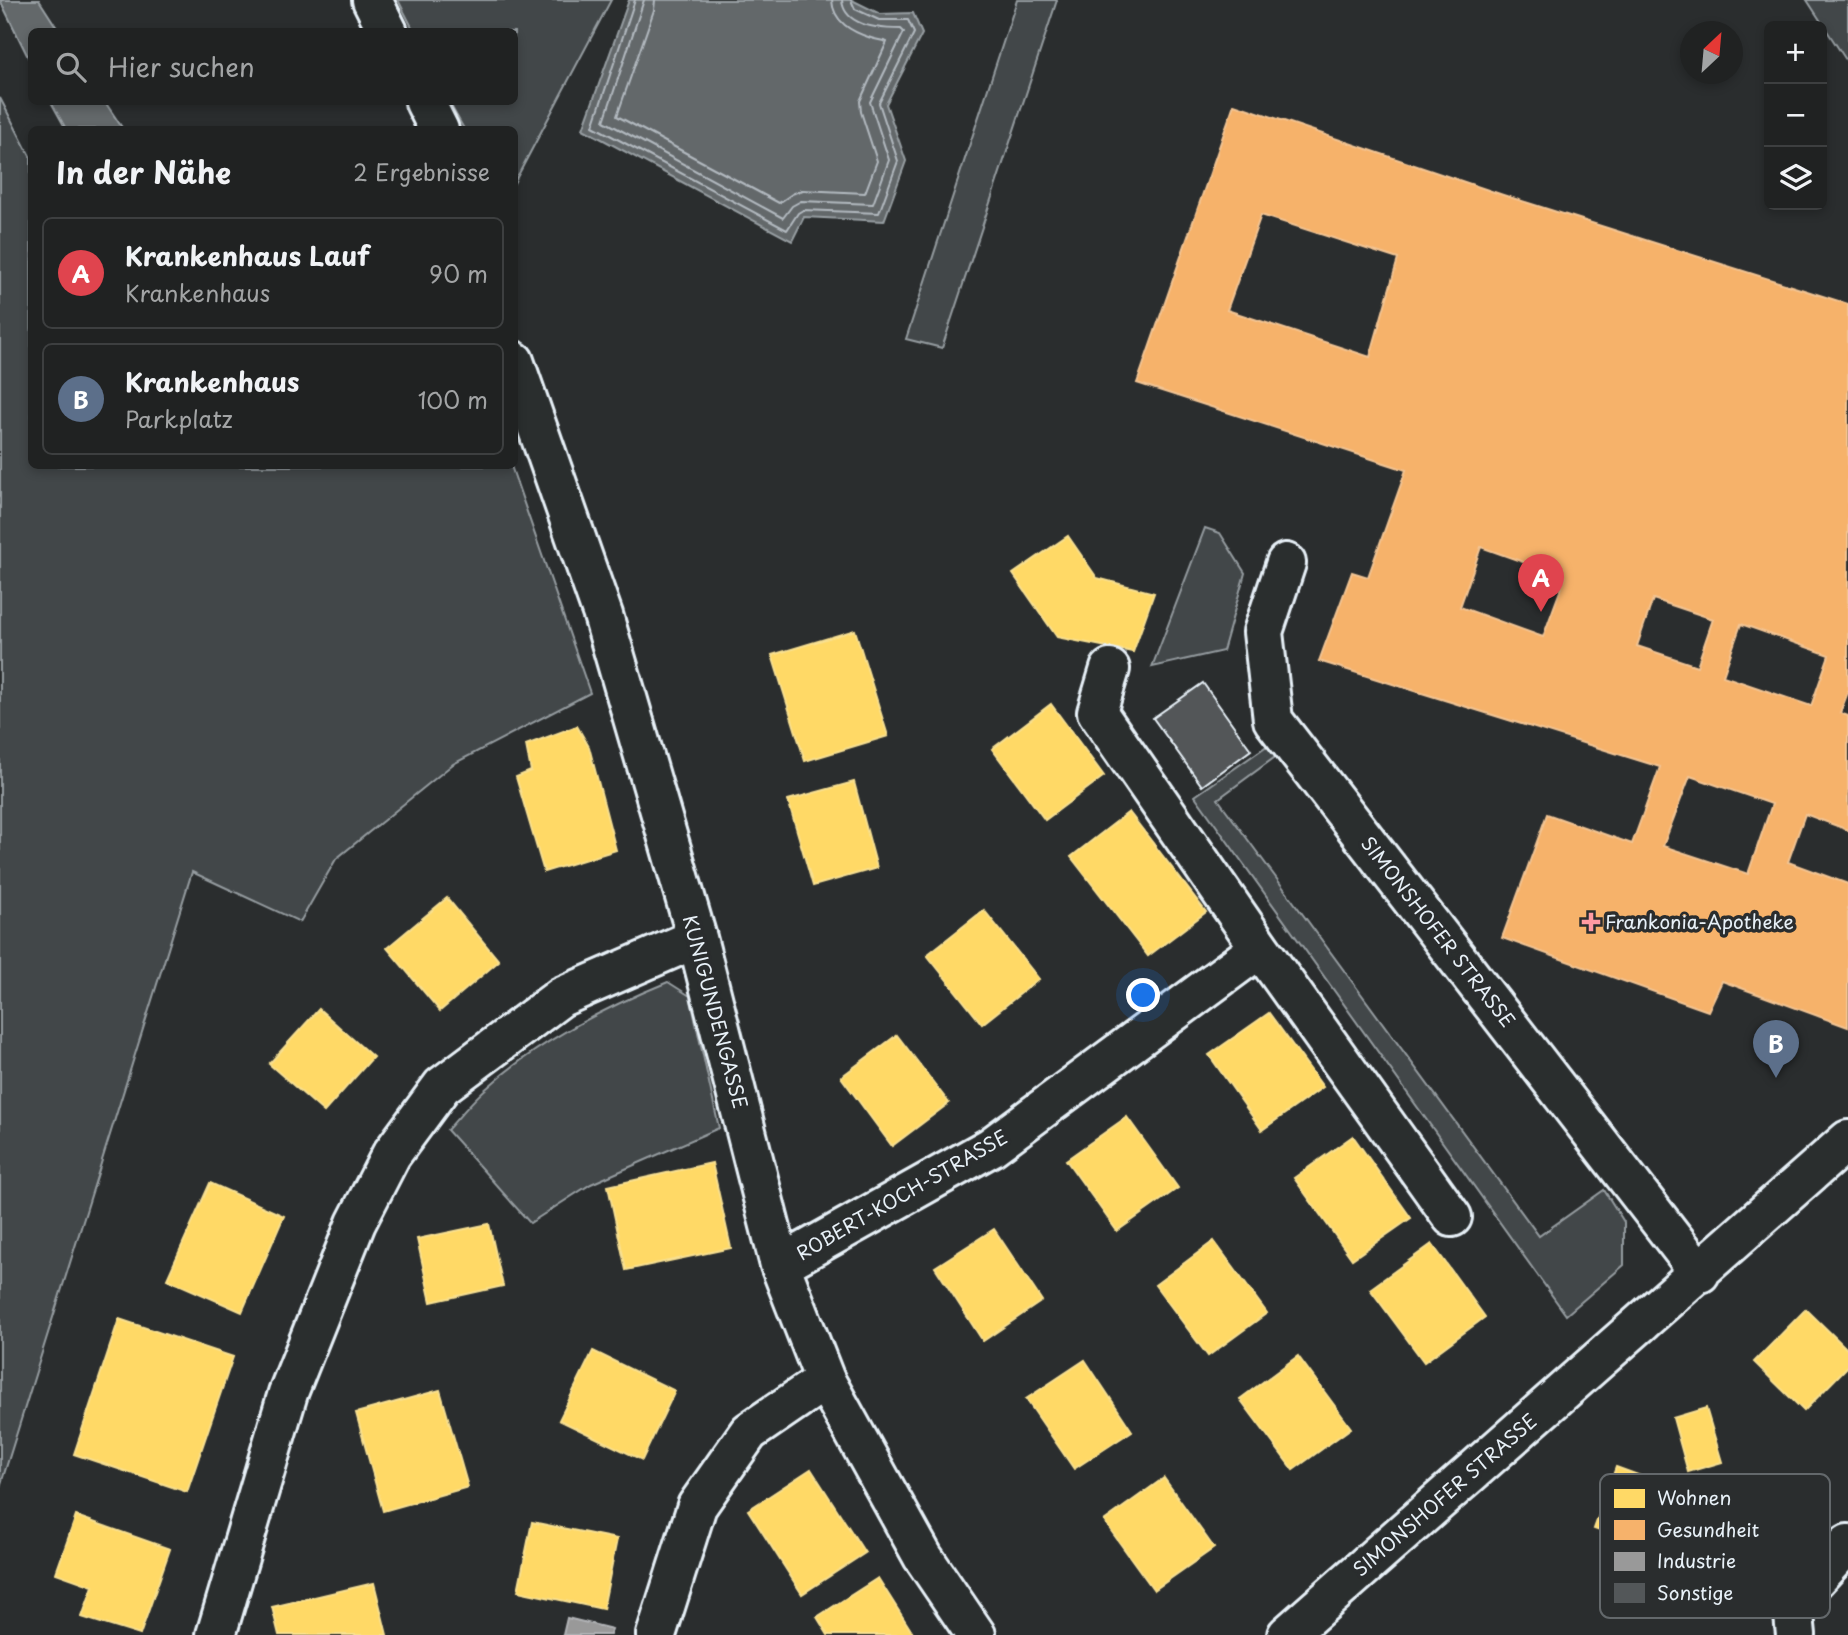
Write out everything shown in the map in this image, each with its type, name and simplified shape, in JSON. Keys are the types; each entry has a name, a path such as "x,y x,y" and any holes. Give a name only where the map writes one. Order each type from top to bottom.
{"street":[{"path":"372,0 386,28"},
{"path":"426,105 437,126"},
{"name":"KUNIGUNDENGASSE","path":"518,372 603,615 696,938 780,1265 825,1380 923,1557 976,1635"},
{"name":"SIMONSHOFER STRASSE","path":"1286,563 1263,632 1273,720 1700,1273"},
{"path":"1110,669 1097,712 1260,948 1452,1217"},
{"path":"216,1635 288,1393 356,1223 391,1155 442,1086 561,997 696,938"},
{"name":"ROBERT-KOCH-STRASSE","path":"780,1265 992,1147 1260,948"},
{"name":"SIMONSHOFER STRASSE","path":"1287,1635 1848,1140"},
{"path":"656,1635 697,1506 749,1432 825,1380"},
{"path":"1830,1563 1848,1544"}],"shaded area":[{"path":"398,0 611,0 518,175 518,126 462,126 451,105 518,105 518,28 412,28"},
{"path":"1017,0 1057,0 942,348 906,339"},
{"path":"1807,0 1848,0 1848,63 1827,31 1827,21 1821,21"},
{"path":"0,98 28,152 28,469 512,469 590,693 453,764 336,859 300,922 192,872 0,1487"},
{"path":"1205,528 1220,533 1245,573 1223,651 1152,667"},
{"path":"1271,743 1282,752 1218,799 1539,1236 1604,1190 1624,1222 1624,1265 1566,1315 1195,796"},
{"path":"668,982 690,996 719,1128 591,1184 530,1223 447,1130 472,1102 508,1070 550,1040 620,1003"}],"water":[{"path":"0,0 39,0 57,28 28,28 28,57"},
{"path":"629,0 852,0 880,14 913,13 922,34 886,104 906,161 884,221 804,217 792,241 583,129"},
{"path":"53,105 107,105 121,126 64,126"}],"building: Wohnen":[{"path":"1068,536 1097,578 1154,593 1133,652 1057,637 1013,574"},
{"path":"855,630 888,736 805,761 772,655"},
{"path":"1051,704 1104,776 1045,820 992,749"},
{"path":"577,726 589,747 616,850 544,872 516,777 531,771 526,745"},
{"path":"854,782 877,868 813,886 788,800"},
{"path":"1129,812 1206,912 1148,956 1071,857"},
{"path":"447,898 499,961 440,1011 387,948"},
{"path":"984,910 1039,979 982,1024 927,955"},
{"path":"319,1009 373,1057 324,1112 269,1064"},
{"path":"1269,1013 1323,1087 1262,1130 1209,1055"},
{"path":"897,1035 949,1103 892,1146 841,1077"},
{"path":"1127,1117 1178,1188 1117,1231 1066,1160"},
{"path":"1353,1136 1411,1218 1352,1259 1294,1178"},
{"path":"712,1163 731,1248 626,1270 608,1186"},
{"path":"210,1183 284,1216 242,1312 167,1279"},
{"path":"489,1224 503,1286 431,1302 417,1239"},
{"path":"994,1229 1042,1301 983,1341 935,1267"},
{"path":"1214,1241 1267,1313 1208,1356 1155,1285"},
{"path":"1432,1244 1485,1317 1424,1362 1370,1289"},
{"path":"1806,1309 1848,1350 1848,1366 1804,1411 1754,1362"},
{"path":"119,1319 233,1357 187,1492 74,1454"},
{"path":"593,1351 675,1391 642,1460 559,1420"},
{"path":"1298,1356 1351,1428 1293,1470 1240,1399"},
{"path":"1085,1360 1132,1431 1074,1469 1026,1399"},
{"path":"440,1390 468,1487 383,1511 356,1413"},
{"path":"1706,1408 1722,1462 1688,1472 1673,1418"},
{"path":"1616,1467 1635,1474 1614,1474"},
{"path":"811,1469 865,1553 802,1594 748,1510"},
{"path":"1164,1478 1214,1548 1154,1590 1104,1521"},
{"path":"1600,1512 1600,1531 1594,1529"},
{"path":"76,1516 170,1549 140,1635 82,1617 93,1586 56,1573"},
{"path":"532,1522 617,1539 603,1609 518,1591"},
{"path":"878,1578 914,1635 828,1635 817,1617"},
{"path":"374,1583 387,1635 279,1635 272,1607"}],"building: Gesundheit":[{"path":"1234,104 1503,195 1848,304 1848,692 1840,713 1848,716 1848,830 1805,814 1788,862 1848,884 1848,1027 1722,981 1708,1011 1502,938 1547,814 1632,844 1660,767 1319,661 1352,572 1368,577 1406,470 1137,383","holes":["1261,215 1398,259 1370,357 1227,310","1481,547 1565,577 1543,637 1460,607","1653,599 1713,619 1697,666 1637,646","1741,624 1829,655 1811,706 1723,676","1690,776 1772,804 1748,874 1663,846"]}],"building: Industrie":[{"path":"567,1618 612,1629 610,1635 563,1635"}],"building: Sonstige":[{"path":"1203,683 1251,750 1202,786 1153,718"}],"place":[{"name":"Krankenhaus Lauf","path":"1541,612"},
{"name":"Frankonia-Apotheke","path":"1591,922"},
{"name":"Krankenhaus","path":"1776,1078"}]}
